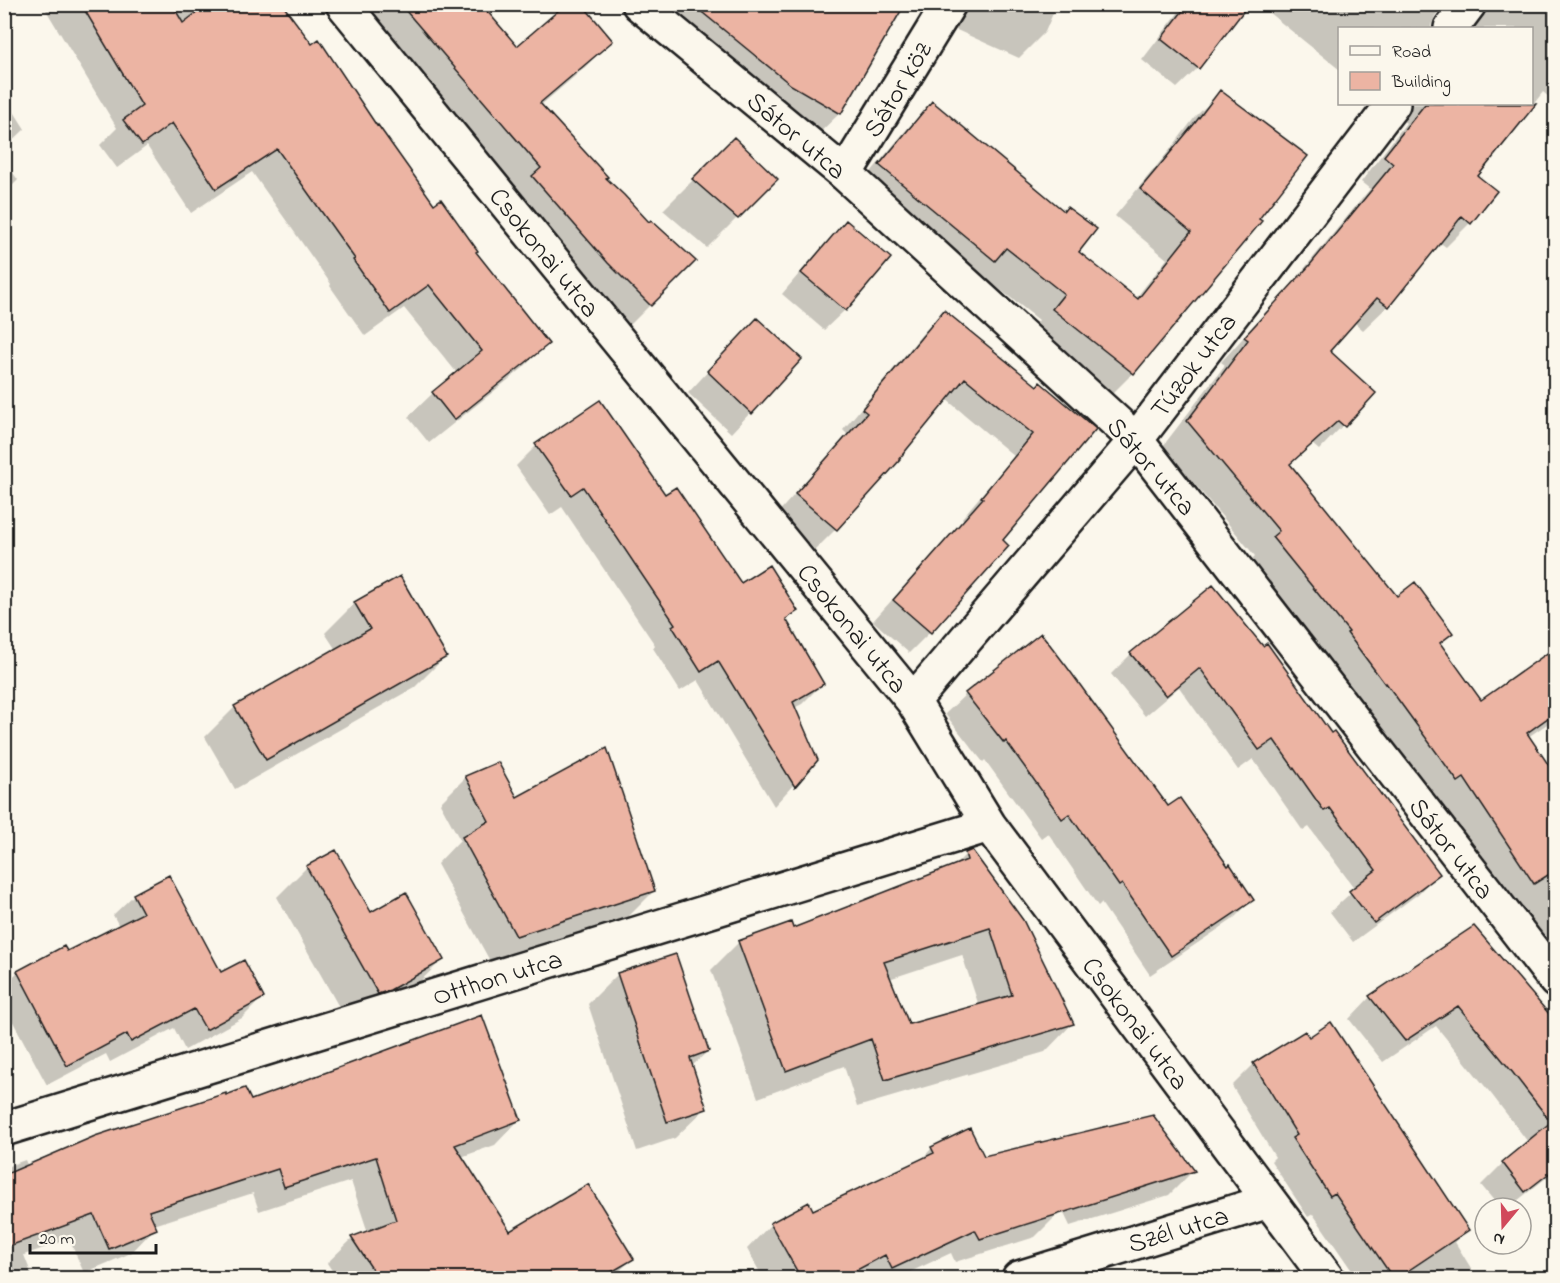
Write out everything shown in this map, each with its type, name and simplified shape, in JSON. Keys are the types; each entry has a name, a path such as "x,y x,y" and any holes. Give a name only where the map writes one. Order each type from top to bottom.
{"street":[{"name":"Csokonai utca","path":"343,4 913,701 989,825 1327,1278"},
{"name":"Sátor utca","path":"639,4 845,174 1136,440 1556,981"},
{"name":"Sátor köz","path":"845,174 949,4"},
{"path":"1452,27 1469,4"},
{"name":"Túzok utca","path":"913,701 1136,440 1393,105"},
{"name":"Otthon utca","path":"4,1129 989,825"},
{"name":"Szél utca","path":"1019,1278 1269,1202"}],"building":[{"path":"81,4 172,4 183,23 208,4 282,4 312,44 319,39 377,126 434,204 441,199 478,251 476,252 549,344 454,420 432,392 482,351 429,285 390,313 353,260 355,259 277,149 216,189 172,123 142,145 123,120 142,106"},
{"path":"400,4 481,4 517,46 566,4 582,4 613,41 540,103 608,177 606,178 649,222 651,220 696,261 651,306 608,263 532,176 541,168"},
{"path":"692,4 905,4 841,114 791,85"},
{"path":"1188,4 1249,4 1199,69 1161,39"},
{"path":"1220,90 1308,156 1259,219 1262,221 1134,374 1052,309 1064,294 1006,248 995,261 879,165 932,101 1064,211 1067,207 1097,229 1079,252 1138,299 1191,232 1140,189"},
{"path":"1536,104 1478,176 1497,191 1471,224 1462,216 1389,307 1377,298 1330,351 1376,393 1345,427 1338,421 1290,464 1397,596 1415,582 1453,633 1440,643 1481,700 1556,647 1556,712 1527,733 1556,776 1556,870 1534,884 1464,778 1458,782 1347,633 1349,632 1272,537 1279,531 1187,421 1248,340 1244,337 1309,266 1393,164 1384,156 1424,105"},
{"path":"734,137 778,179 738,219 692,179"},
{"path":"846,220 891,258 846,311 801,273"},
{"path":"944,310 1037,386 1040,382 1096,429 1003,540 1009,546 931,633 893,600 983,498 981,497 1033,434 965,378 900,460 837,530 795,494 867,413 862,409"},
{"path":"757,318 802,359 752,414 707,371"},
{"path":"600,400 665,494 676,487 741,583 769,565 798,611 786,619 824,684 793,702 818,760 795,787 718,661 701,672 672,626 675,624 583,487 571,495 535,444"},
{"path":"400,576 447,657 266,760 234,706 370,629 354,602"},
{"path":"1213,585 1263,646 1267,643 1331,733 1334,731 1440,874 1374,923 1349,891 1376,870 1330,808 1324,811 1274,740 1259,750 1200,668 1166,696 1130,653"},
{"path":"1041,633 1168,806 1180,798 1254,900 1171,956 1122,884 1119,886 1069,814 1062,819 1006,741 1004,743 965,693"},
{"path":"607,748 655,891 516,936 462,837 489,821 465,776 498,762 517,797"},
{"path":"336,850 371,912 406,892 444,960 390,990 378,994 306,866"},
{"path":"972,850 1023,920 1074,1024 885,1080 871,1039 786,1071 738,941 791,922 793,928 967,860 965,853","holes":["990,928 1012,995 909,1024 884,962"]},
{"path":"169,875 221,972 244,960 264,998 206,1030 194,1009 131,1042 127,1034 67,1066 17,971 64,946 67,951 143,913 133,894"},
{"path":"1474,926 1556,1022 1556,1168 1525,1192 1502,1162 1551,1122 1513,1073 1458,1006 1405,1041 1369,996"},
{"path":"676,954 709,1051 690,1058 707,1109 667,1122 617,973"},
{"path":"482,1015 521,1120 455,1145 510,1231 588,1184 634,1259 601,1278 378,1278 351,1237 396,1220 376,1157 284,1187 278,1169 149,1211 157,1229 109,1249 94,1215 4,1248 4,1175 95,1136 245,1088 251,1100"},
{"path":"1331,1022 1469,1230 1397,1278 1393,1278 1335,1193 1330,1196 1292,1138 1297,1135 1253,1063 1305,1031 1309,1037"},
{"path":"1153,1115 1195,1171 980,1239 975,1230 892,1269 885,1255 842,1278 801,1278 770,1223 809,1202 813,1210 934,1153 931,1147 970,1128 984,1156"}]}
